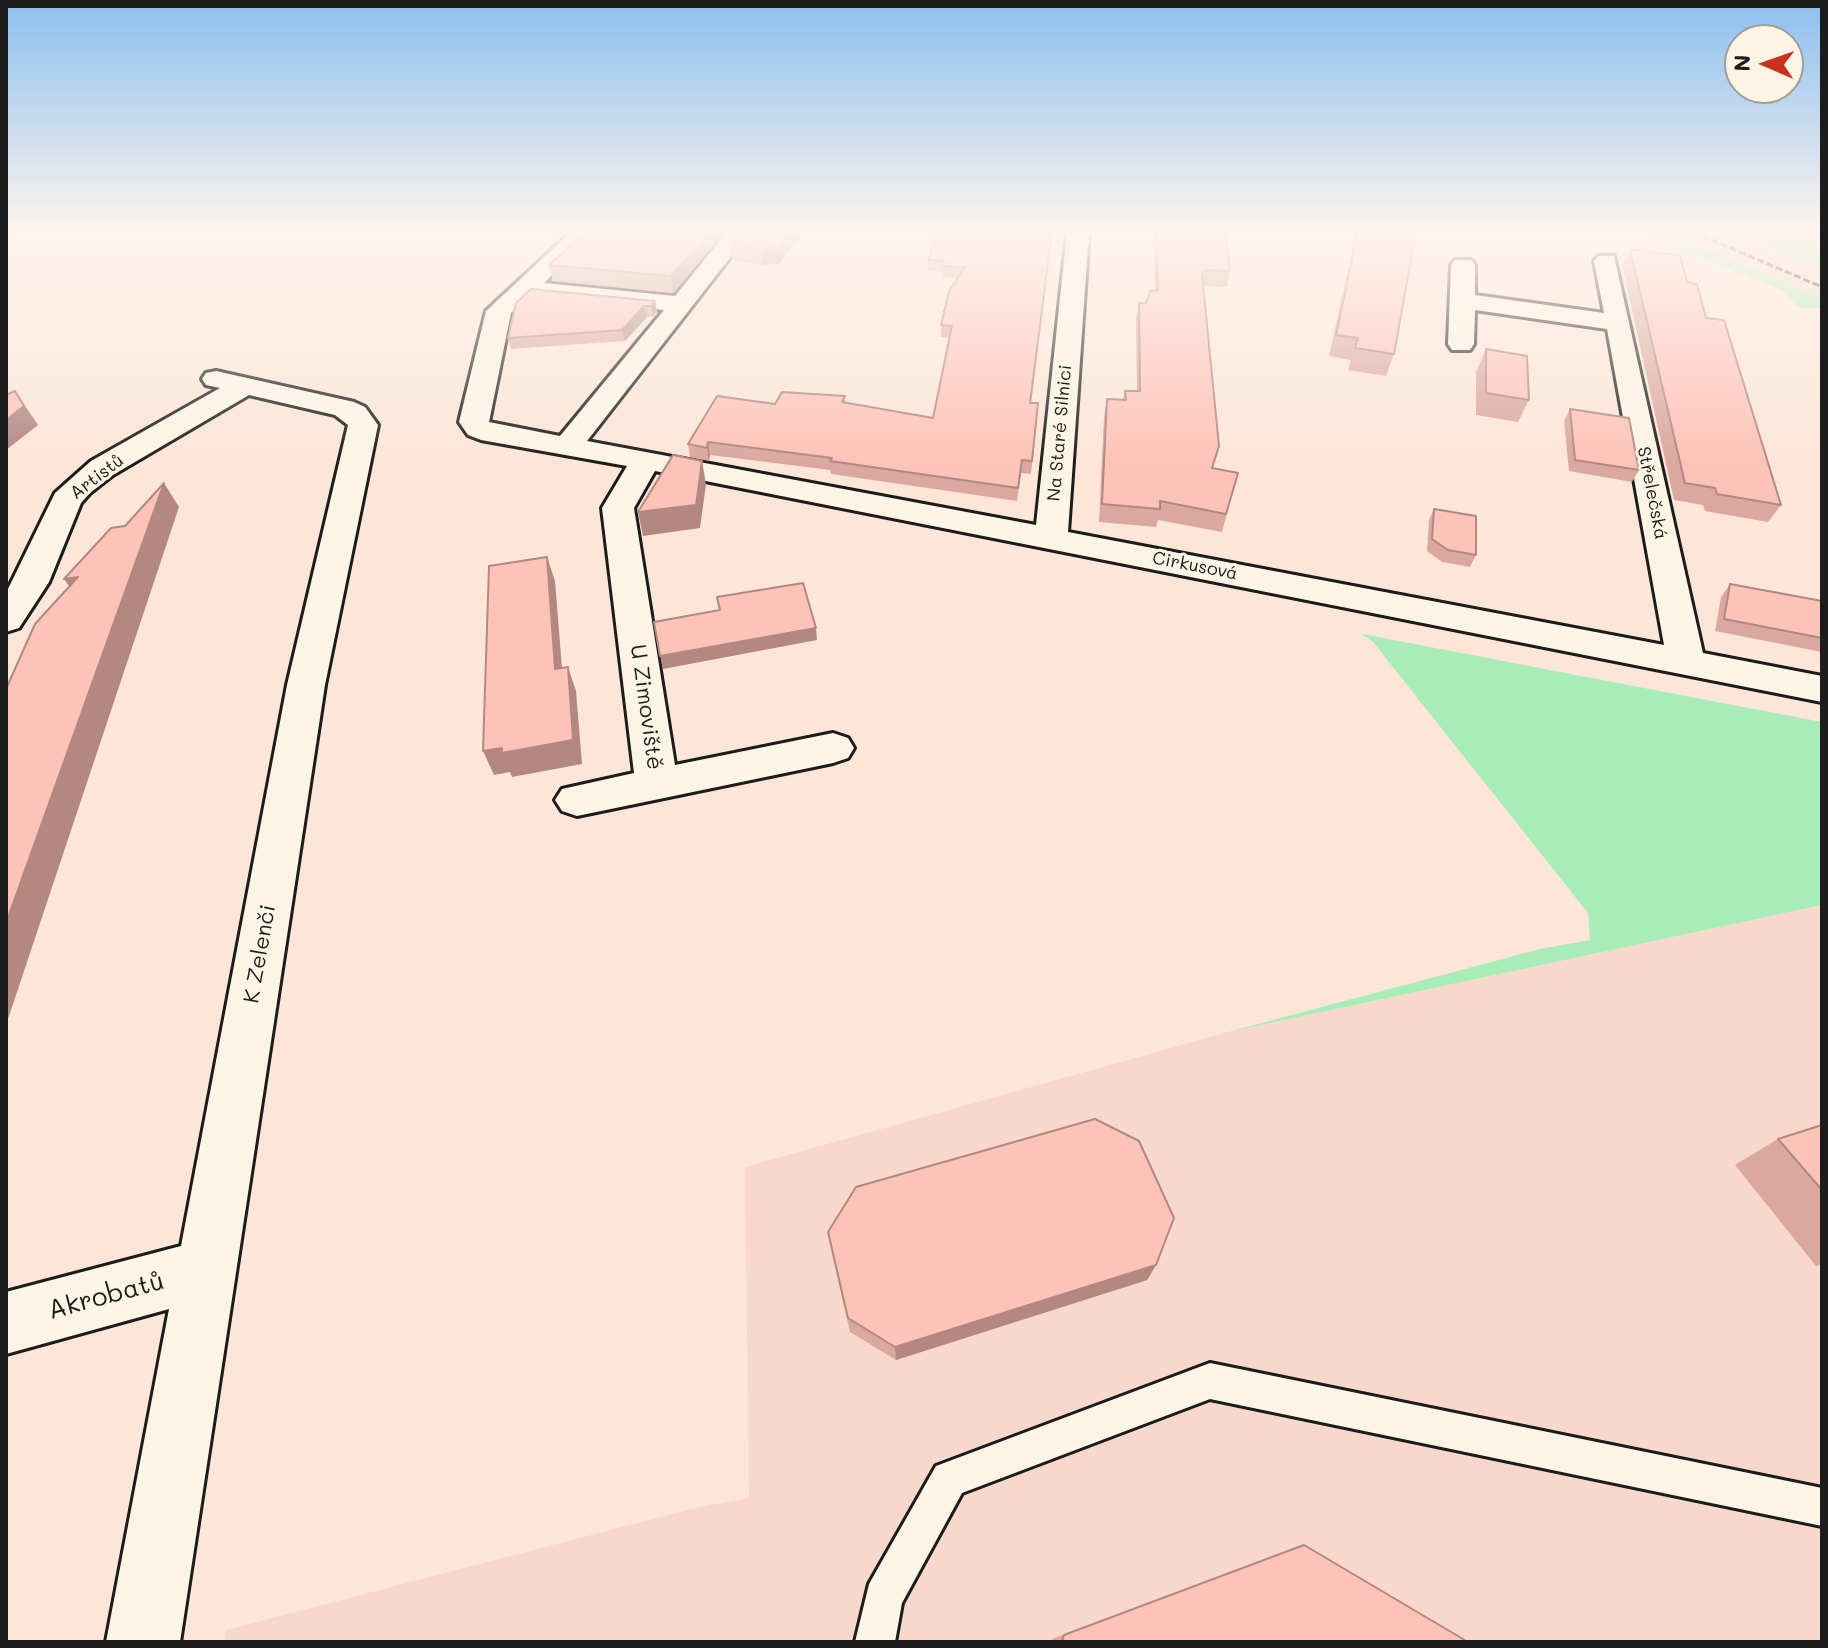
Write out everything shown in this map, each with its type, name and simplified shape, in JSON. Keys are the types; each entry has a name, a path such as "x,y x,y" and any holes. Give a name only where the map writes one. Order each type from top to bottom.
{"street":[{"name":"Cirkusová","path":"501,309 474,422 478,429 492,434 646,460 1822,689"},
{"path":"567,447 678,309"},
{"name":"Na Staré Silnici","path":"1051,538 1071,309"},
{"path":"1461,344 1462,309"},
{"path":"1518,309 1618,323"},
{"name":"Střelečská","path":"1615,309 1686,663"},
{"name":"Artistů","path":"6,620 31,582 66,500 79,486 230,383"},
{"name":"K Zelenči","path":"143,1642 306,685 363,425 355,413 344,408 230,383"},
{"name":"U Zimoviště","path":"646,460 618,508 657,784 833,748"},
{"path":"577,800 657,784"},
{"name":"Akrobatů","path":"6,1323 206,1269"}],"lane":[{"path":"875,1642 883,1598 949,1479 1210,1381 1822,1507"}],"shaded area":[{"path":"1822,905 1822,1642 225,1642 226,1630 695,1508 749,1498 745,1167 1228,1032"}],"green space":[{"path":"1362,634 1822,722 1822,905 1228,1032 1540,949 1590,940 1588,913 1373,642"}],"building":[{"path":"515,309 641,309 622,330 508,338"},
{"path":"945,309 1042,309 1030,403 1038,403 1032,461 1022,460 1018,488 830,461 832,458 708,442 707,448 688,444 717,396 775,404 782,392 845,396 842,402 933,418 952,326 941,325"},
{"path":"1139,309 1205,309 1219,446 1212,468 1238,473 1226,514 1160,501 1160,509 1102,504 1107,399 1126,400 1125,391 1140,391"},
{"path":"1342,309 1402,309 1394,354 1355,348 1358,338 1336,335"},
{"path":"1644,309 1704,309 1706,318 1724,320 1781,505 1717,494 1715,488 1685,483"},
{"path":"1486,349 1527,356 1529,400 1486,393"},
{"path":"15,391 24,406 6,420 6,395"},
{"path":"1570,409 1629,418 1639,470 1575,460"},
{"path":"673,455 702,461 696,505 638,512"},
{"path":"164,483 6,923 6,689 35,624 78,577 64,579 111,528 125,526"},
{"path":"1434,509 1476,516 1476,555 1448,550 1432,539"},
{"path":"547,557 555,669 568,667 573,740 502,753 502,748 483,751 489,566"},
{"path":"803,583 816,628 660,656 654,622 720,610 717,597"},
{"path":"1730,584 1822,601 1822,638 1724,619"},
{"path":"1095,1119 1139,1141 1174,1218 1156,1265 895,1347 848,1318 828,1232 856,1187"},
{"path":"1822,1125 1822,1190 1778,1139"},
{"path":"1304,1545 1468,1642 1062,1642 1064,1635"}]}
